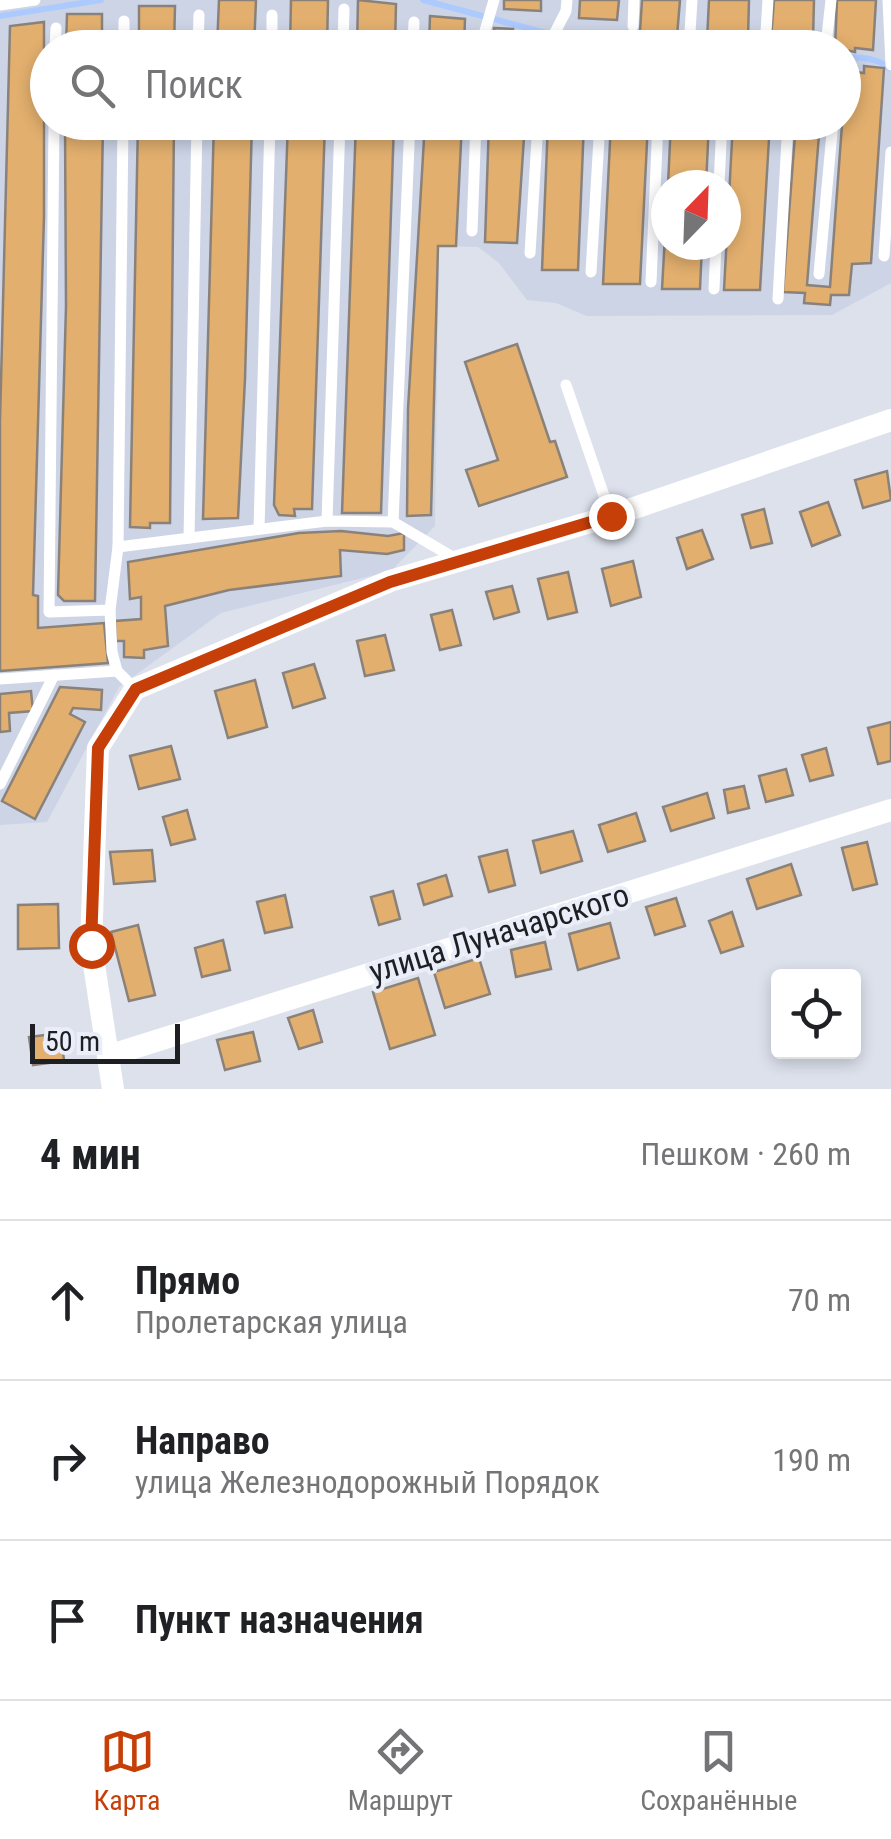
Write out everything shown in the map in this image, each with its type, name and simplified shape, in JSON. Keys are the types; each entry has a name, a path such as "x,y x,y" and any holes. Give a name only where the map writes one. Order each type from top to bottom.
{"street":[{"path":"113,1089 91,945 98,748 136,689 390,582 611,516 891,420"},
{"name":"улица Луначарского","path":"108,1056 891,810"}],"lane":[{"path":"7,3 34,0"},
{"path":"485,30 494,0"},
{"path":"556,30 567,0"},
{"path":"633,26 634,0"},
{"path":"690,30 692,0"},
{"path":"766,30 768,0"},
{"path":"828,30 831,0"},
{"path":"888,0 891,65"},
{"path":"343,30 344,10"},
{"path":"198,15 198,30"},
{"path":"272,15 272,30"},
{"path":"124,21 124,30"},
{"path":"414,22 414,30"},
{"path":"54,140 49,612 110,610"},
{"path":"123,140 118,547 110,610 117,671 136,689"},
{"path":"189,538 196,140"},
{"path":"259,529 270,140"},
{"path":"326,522 339,140"},
{"path":"393,522 409,140"},
{"path":"472,231 475,140"},
{"path":"530,253 537,140"},
{"path":"590,272 599,140"},
{"path":"651,282 657,140"},
{"path":"720,170 721,140"},
{"path":"778,300 787,140"},
{"path":"819,274 831,140"},
{"path":"884,256 891,152"},
{"path":"714,289 715,260"},
{"path":"566,384 611,516"},
{"path":"118,547 326,522 393,522 460,562"},
{"path":"0,679 117,671"},
{"path":"0,784 54,675"}],"shaded area":[{"path":"0,0 891,0 891,283 832,315 587,316 556,303 527,300 499,263 478,247 439,246 435,526 391,571 221,613 119,687 47,822 0,825"}],"building":[{"path":"219,0 256,0 255,30 218,30"},
{"path":"291,0 328,0 327,30 290,30"},
{"path":"358,0 396,4 395,30 357,30"},
{"path":"504,0 541,0 541,11 504,9"},
{"path":"580,0 619,0 617,20 579,18"},
{"path":"642,0 680,0 678,30 640,30"},
{"path":"709,0 749,0 748,30 708,30"},
{"path":"774,0 814,0 813,30 772,30"},
{"path":"837,0 876,0 873,50 861,49 861,30 836,30"},
{"path":"139,6 175,6 174,30 139,30"},
{"path":"67,14 102,14 102,30 67,30"},
{"path":"430,16 465,19 465,30 430,30"},
{"path":"44,22 44,30 30,30 30,140 44,140 33,595 38,596 38,628 104,623 108,663 0,671 0,421 10,26"},
{"path":"864,66 884,68 871,263 852,264 849,295 831,295 830,305 804,303 805,293 783,292 795,140 819,140 807,285 830,287 841,140 861,140 861,73"},
{"path":"65,140 103,140 95,601 64,601 58,595 66,306"},
{"path":"138,140 174,140 170,523 130,527"},
{"path":"214,140 252,140 238,518 203,519"},
{"path":"287,140 324,140 312,509 294,509 295,516 279,515 274,505"},
{"path":"355,140 393,140 381,513 342,513"},
{"path":"424,140 461,140 456,246 438,246 431,515 407,516 408,409"},
{"path":"488,140 524,140 517,243 485,242"},
{"path":"547,140 583,140 578,270 542,270"},
{"path":"610,140 647,140 640,284 603,284"},
{"path":"670,140 708,140 707,170 669,170"},
{"path":"732,140 769,140 760,290 724,290 726,260 741,260 741,170 730,170"},
{"path":"664,260 701,260 700,289 662,289"},
{"path":"517,344 550,442 555,441 567,477 479,506 466,470 498,460 465,362"},
{"path":"887,471 891,500 863,508 855,480"},
{"path":"828,502 840,535 812,546 800,512"},
{"path":"764,509 772,543 751,548 742,515"},
{"path":"702,530 713,559 687,569 677,538"},
{"path":"341,531 388,536 404,533 404,550 387,554 340,550 341,576 229,590 165,606 168,646 144,650 144,658 124,657 124,641 116,641 115,621 141,619 141,597 130,599 128,562 299,533"},
{"path":"633,561 641,597 611,606 602,569"},
{"path":"568,572 577,612 548,619 538,579"},
{"path":"512,586 519,612 494,619 486,592"},
{"path":"452,610 461,645 440,650 431,615"},
{"path":"385,635 394,670 365,676 357,641"},
{"path":"314,664 325,698 293,708 283,673"},
{"path":"255,680 267,727 228,738 215,691"},
{"path":"60,687 102,690 101,710 73,708 70,714 85,722 35,819 2,801"},
{"path":"31,691 33,711 9,713 10,731 0,732 0,694"},
{"path":"891,722 891,761 878,764 868,728"},
{"path":"171,746 180,779 139,789 130,756"},
{"path":"826,748 833,775 810,781 802,755"},
{"path":"786,769 793,795 766,802 759,776"},
{"path":"744,786 749,808 728,813 724,790"},
{"path":"707,793 714,818 671,831 663,807"},
{"path":"187,810 195,839 171,845 163,817"},
{"path":"636,813 645,841 608,852 599,825"},
{"path":"573,831 582,861 541,873 533,841"},
{"path":"867,842 877,884 853,890 842,848"},
{"path":"152,850 155,881 114,884 110,852"},
{"path":"507,850 515,885 489,892 479,857"},
{"path":"791,864 801,895 757,909 747,879"},
{"path":"446,875 452,896 424,905 418,884"},
{"path":"393,891 400,919 379,925 371,897"},
{"path":"285,895 292,927 265,933 257,902"},
{"path":"676,898 685,926 655,935 646,907"},
{"path":"58,904 59,948 18,949 18,905"},
{"path":"732,912 743,946 721,953 709,921"},
{"path":"610,923 619,958 578,970 569,934"},
{"path":"138,925 155,995 129,1001 111,932"},
{"path":"223,940 230,970 202,977 195,948"},
{"path":"545,942 551,969 516,977 511,950"},
{"path":"479,958 490,994 445,1008 434,972"},
{"path":"418,978 435,1035 390,1049 373,992"},
{"path":"313,1010 322,1042 299,1049 288,1018"},
{"path":"253,1032 260,1061 225,1070 217,1040"},
{"path":"61,1033 64,1061 33,1065 29,1037"}],"waterway":[{"path":"0,16 101,0"},
{"path":"423,0 534,30"},
{"path":"861,58 890,68"}],"route":[{"path":"91,945 98,748 136,689 390,582 611,516"}]}
